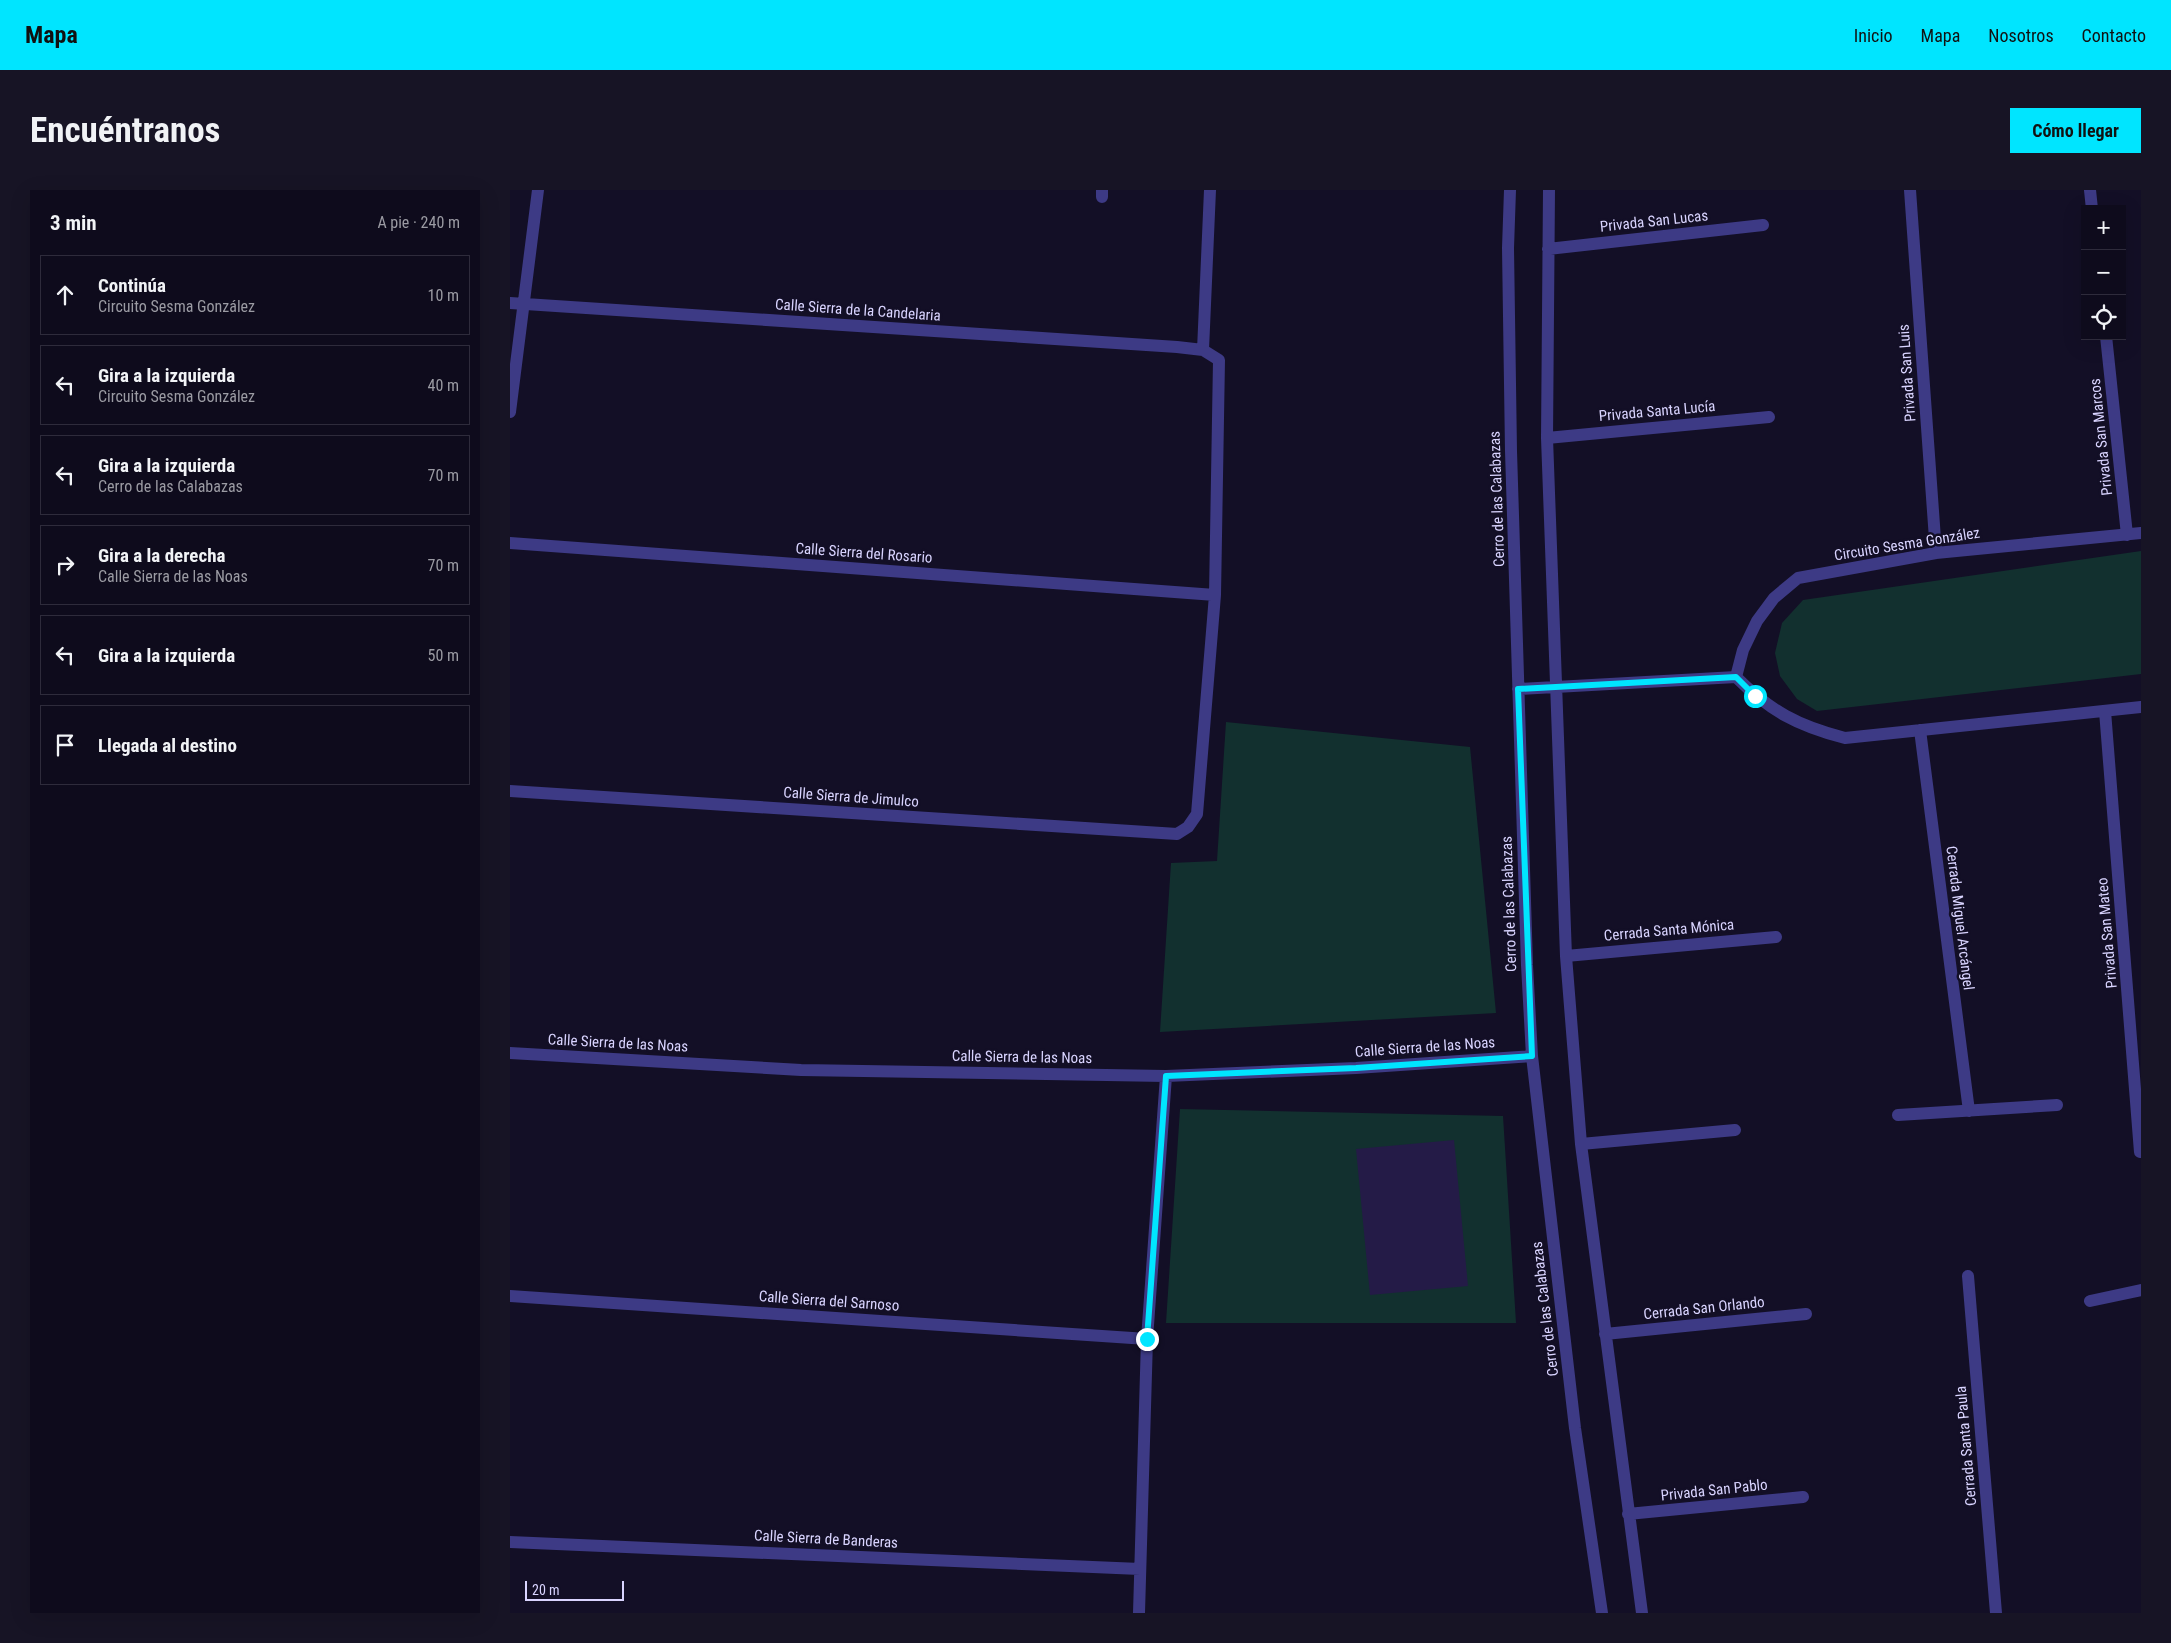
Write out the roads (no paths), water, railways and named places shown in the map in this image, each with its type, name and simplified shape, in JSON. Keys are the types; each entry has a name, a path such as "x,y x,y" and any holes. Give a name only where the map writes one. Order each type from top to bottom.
{"street":[{"path":"510,412 516,304 538,190"},
{"path":"1210,190 1203,350 1219,360 1215,595"},
{"name":"Cerro de las Calabazas","path":"1510,190 1508,267 1518,689 1532,1056 1576,1428 1602,1613"},
{"path":"1549,190 1547,438 1566,956 1581,1144 1642,1613"},
{"name":"Privada San Luis","path":"1910,190 1936,553"},
{"path":"2090,190 2092,205"},
{"name":"Privada San Lucas","path":"1548,249 1763,225"},
{"name":"Calle Sierra de la Candelaria","path":"516,304 1177,346 1203,350"},
{"name":"Privada San Marcos","path":"2106,340 2128,535"},
{"name":"Privada Santa Lucía","path":"1547,438 1769,417"},
{"name":"Circuito Sesma González","path":"1736,677 1742,650 1757,621 1774,598 1798,578 1936,553 2141,534"},
{"name":"Calle Sierra del Rosario","path":"510,543 1215,595"},
{"name":"Calle Sierra de Jimulco","path":"510,792 1177,834 1188,827 1198,814 1215,595"},
{"path":"1518,689 1736,677 1755,696 1780,714 1812,730 1844,738 2141,707"},
{"name":"Privada San Mateo","path":"2105,711 2140,1152"},
{"name":"Cerrada Miguel Arcángel","path":"1920,730 1969,1111"},
{"name":"Cerrada Santa Mónica","path":"1566,956 1776,937"},
{"name":"Calle Sierra de las Noas","path":"510,1053 801,1070 1166,1076 1356,1068 1532,1056"},
{"path":"1139,1613 1147,1339 1166,1076"},
{"path":"1898,1115 2057,1105"},
{"path":"1581,1144 1735,1130"},
{"name":"Cerrada Santa Paula","path":"1968,1276 1996,1613"},
{"path":"2090,1301 2141,1290"},
{"name":"Calle Sierra del Sarnoso","path":"510,1296 1147,1339"},
{"name":"Cerrada San Orlando","path":"1605,1334 1806,1314"},
{"name":"Privada San Pablo","path":"1628,1514 1803,1497"},
{"name":"Calle Sierra de Banderas","path":"510,1542 1140,1570"}]}
